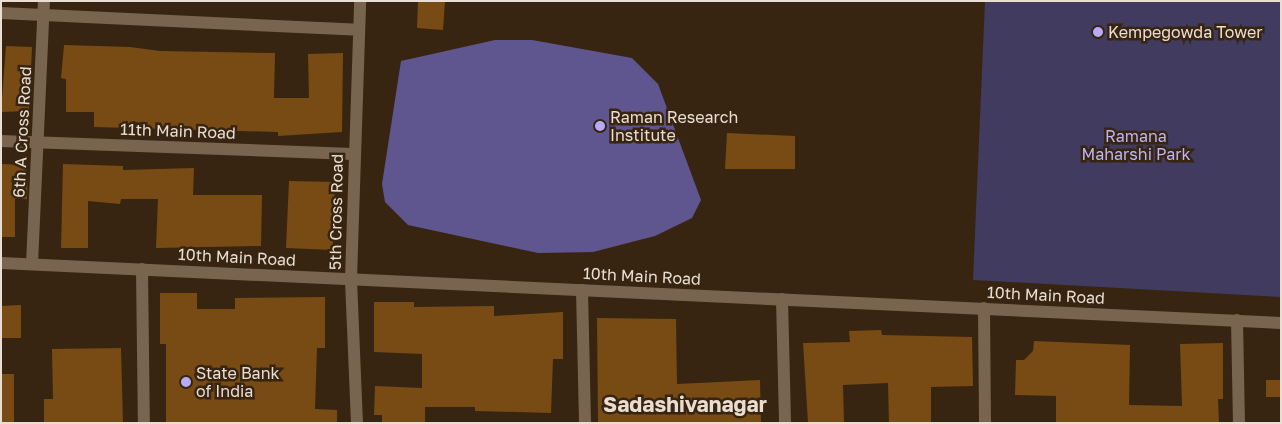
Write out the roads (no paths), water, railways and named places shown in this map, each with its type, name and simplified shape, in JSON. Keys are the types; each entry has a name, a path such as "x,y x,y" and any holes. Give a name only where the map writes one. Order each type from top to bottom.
{"street":[{"name":"6th A Cross Road","path":"32,264 44,1"},
{"name":"5th Cross Road","path":"357,423 351,278 353,154 360,1"},
{"path":"1,13 359,30"},
{"name":"11th Main Road","path":"1,141 353,154"},
{"name":"10th Main Road","path":"1,262 1281,323"},
{"path":"142,269 144,423"},
{"path":"582,290 585,423"},
{"path":"782,299 785,423"},
{"path":"984,308 985,423"},
{"path":"1237,320 1239,423"}],"place":[{"name":"Kempegowda Tower","path":"1098,32"},
{"name":"Raman Research Institute","path":"600,126"},
{"name":"State Bank of India","path":"186,382"}],"district":[{"name":"Sadashivanagar","path":"685,404"}],"park label":[{"name":"Ramana Maharshi Park","path":"1136,145"}]}
